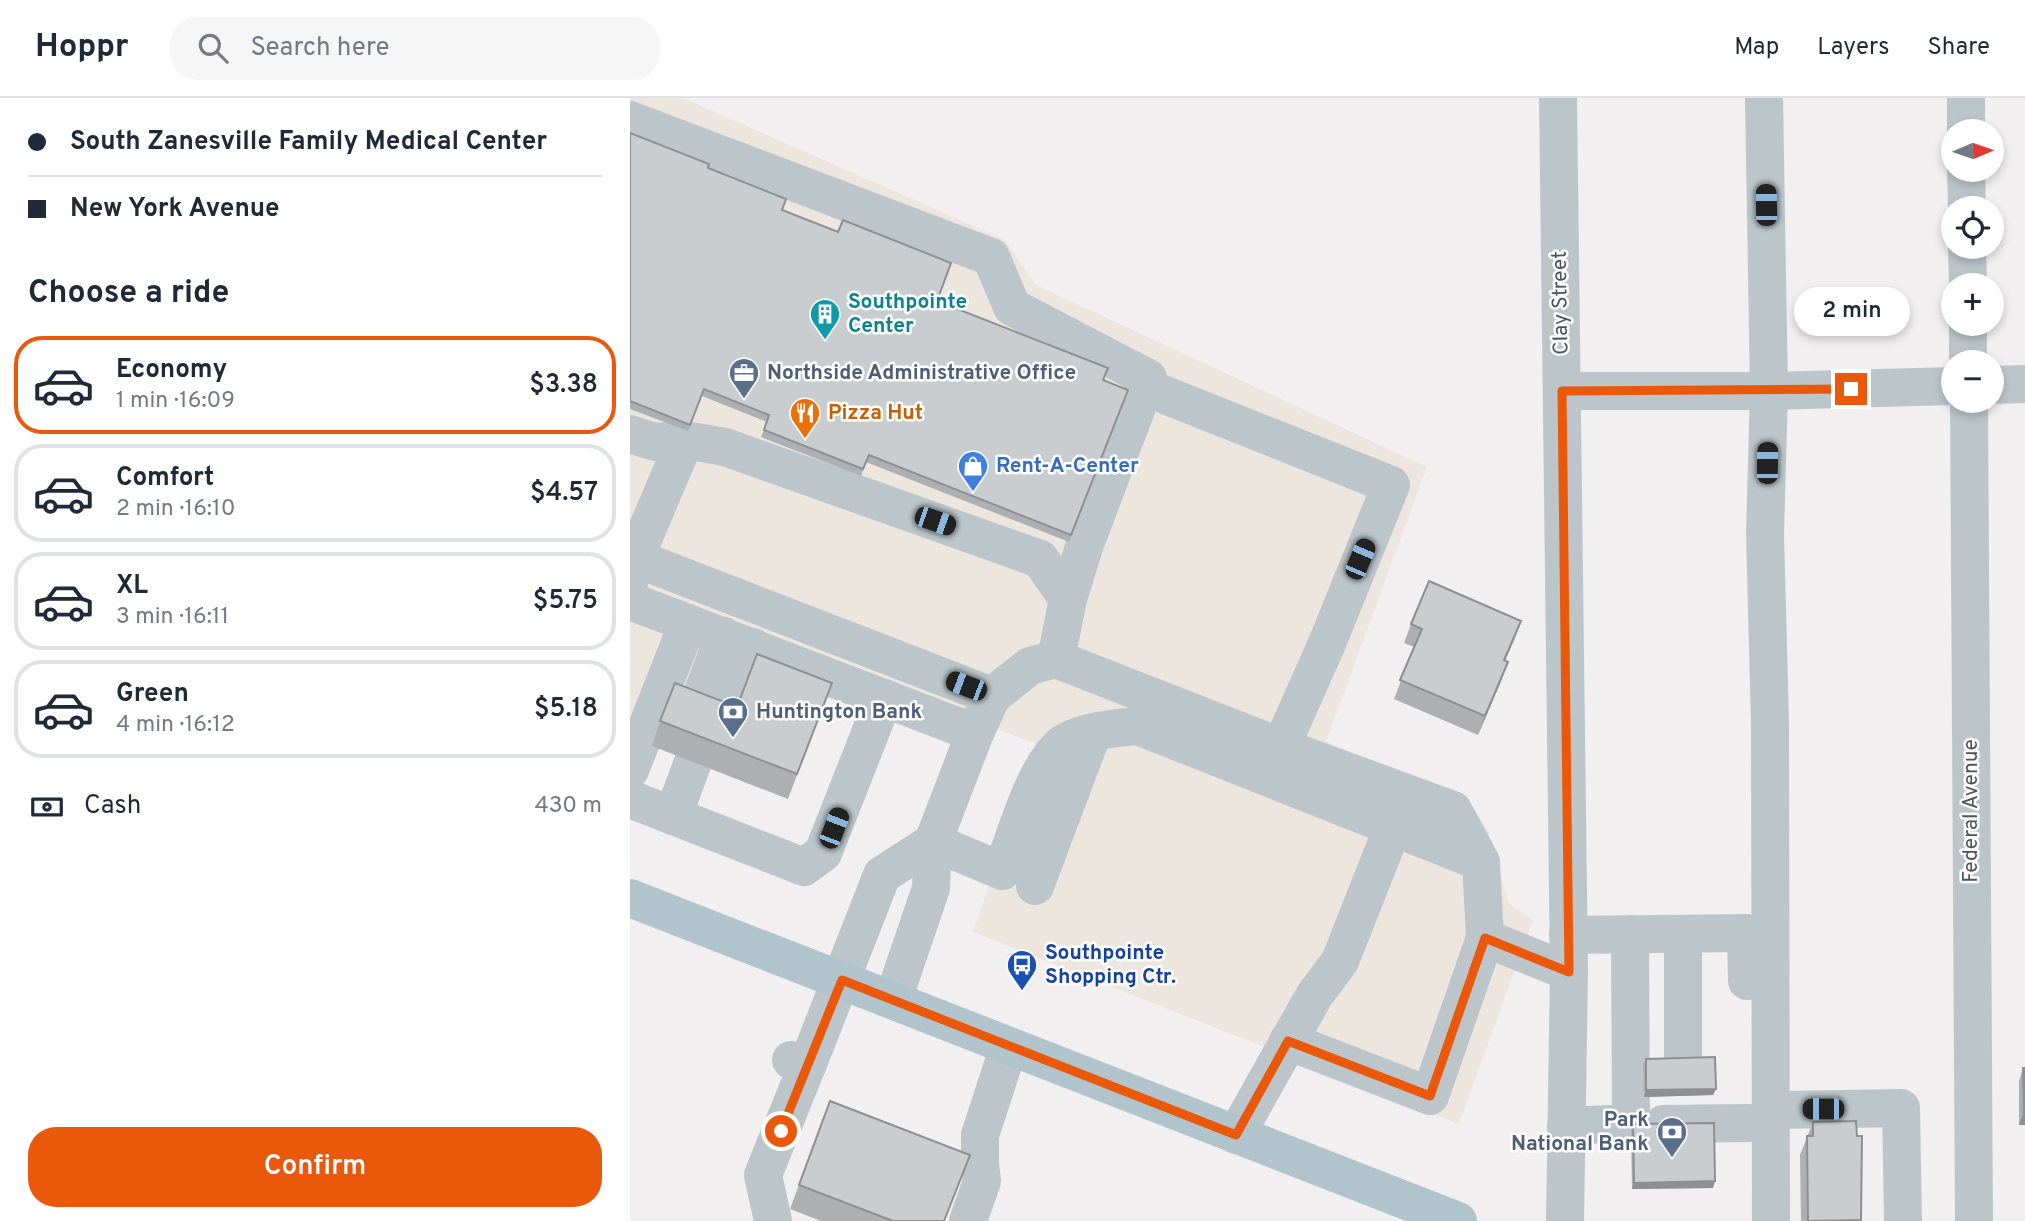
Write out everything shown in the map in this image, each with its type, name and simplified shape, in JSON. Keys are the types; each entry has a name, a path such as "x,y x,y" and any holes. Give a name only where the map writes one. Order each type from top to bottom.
{"main road":[{"path":"630,898 1458,1221"}],"street":[{"name":"Clay Street","path":"1558,98 1569,953 1565,1221"},
{"path":"1746,1221 1759,1116 1770,723 1765,534 1769,391 1764,98"},
{"path":"1966,98 1966,119"},
{"path":"630,121 991,257 1012,307 1148,378 1085,544 1068,599 1056,659"},
{"path":"2004,385 2025,384"},
{"path":"1562,391 1769,391 1941,386"},
{"path":"1145,387 1391,485 1328,641 1281,747"},
{"name":"Federal Avenue","path":"1969,413 1974,1221"},
{"path":"630,434 655,442 685,440 725,447 1040,559 1068,599"},
{"path":"685,440 633,568 992,696"},
{"path":"630,601 975,733"},
{"path":"701,721 723,636"},
{"path":"630,770 723,636"},
{"path":"893,1000 931,888 933,842 992,696 1030,666 1056,659 1281,747 1453,810 1481,862 1485,938 1430,1096 1288,1041"},
{"path":"686,759 659,810 804,867 823,853 884,698"},
{"path":"933,842 1018,879 1042,769 1062,744 1093,732 1138,726 1481,862"},
{"path":"1236,1135 1314,996 1340,961 1392,827"},
{"path":"773,1221 763,1175 799,1063 842,980 882,875 933,842"},
{"path":"1485,938 1569,953 1666,934 1746,933 1759,1116 1771,1221"},
{"path":"1666,934 1678,1092 1759,1116 1902,1108 1903,1221"},
{"path":"1566,1126 1631,1123 1666,934"},
{"path":"968,1221 982,1181 980,1135 1009,1046"},
{"path":"1792,1221 1791,1147 1801,1130 1812,1125 1902,1125"}],"shaded area":[{"path":"630,98 683,98 1005,240 1036,285 1427,467 1326,742 1470,805 1487,827 1509,904 1533,920 1459,1124 973,932 1038,745 686,606 630,743"}],"building":[{"name":"Southpointe Center","path":"630,133 709,164 708,168 786,199 782,210 838,232 843,220 951,263 937,301 1108,368 1103,380 1128,390 1071,535 869,455 863,469 764,430 769,415 704,389 690,425 630,401"},
{"path":"1429,581 1521,621 1504,660 1508,662 1485,716 1400,680 1422,629 1411,624"},
{"name":"Huntington Bank","path":"757,654 832,683 797,774 660,721 675,683 737,707"},
{"path":"1715,1057 1716,1089 1646,1090 1646,1059"},
{"path":"2025,1068 2025,1112 2024,1112"},
{"path":"830,1101 970,1155 944,1221 893,1221 799,1185"},
{"path":"1856,1121 1857,1136 1862,1136 1861,1220 1808,1221 1807,1136 1813,1136 1813,1122"},
{"name":"Park National Bank","path":"1714,1123 1715,1181 1634,1183 1633,1124"}],"place":[{"name":"Southpointe Center","path":"825,341"},
{"name":"Northside Administrative Office","path":"744,400"},
{"name":"Pizza Hut","path":"805,440"},
{"name":"Rent-A-Center","path":"973,493"},
{"name":"Huntington Bank","path":"733,739"},
{"name":"Southpointe Shopping Ctr.","path":"1022,992"},
{"name":"Park National Bank","path":"1672,1159"}],"route":[{"path":"781,1131 842,980 1236,1135 1288,1041 1430,1096 1485,938 1569,972 1562,391 1851,389"}]}
